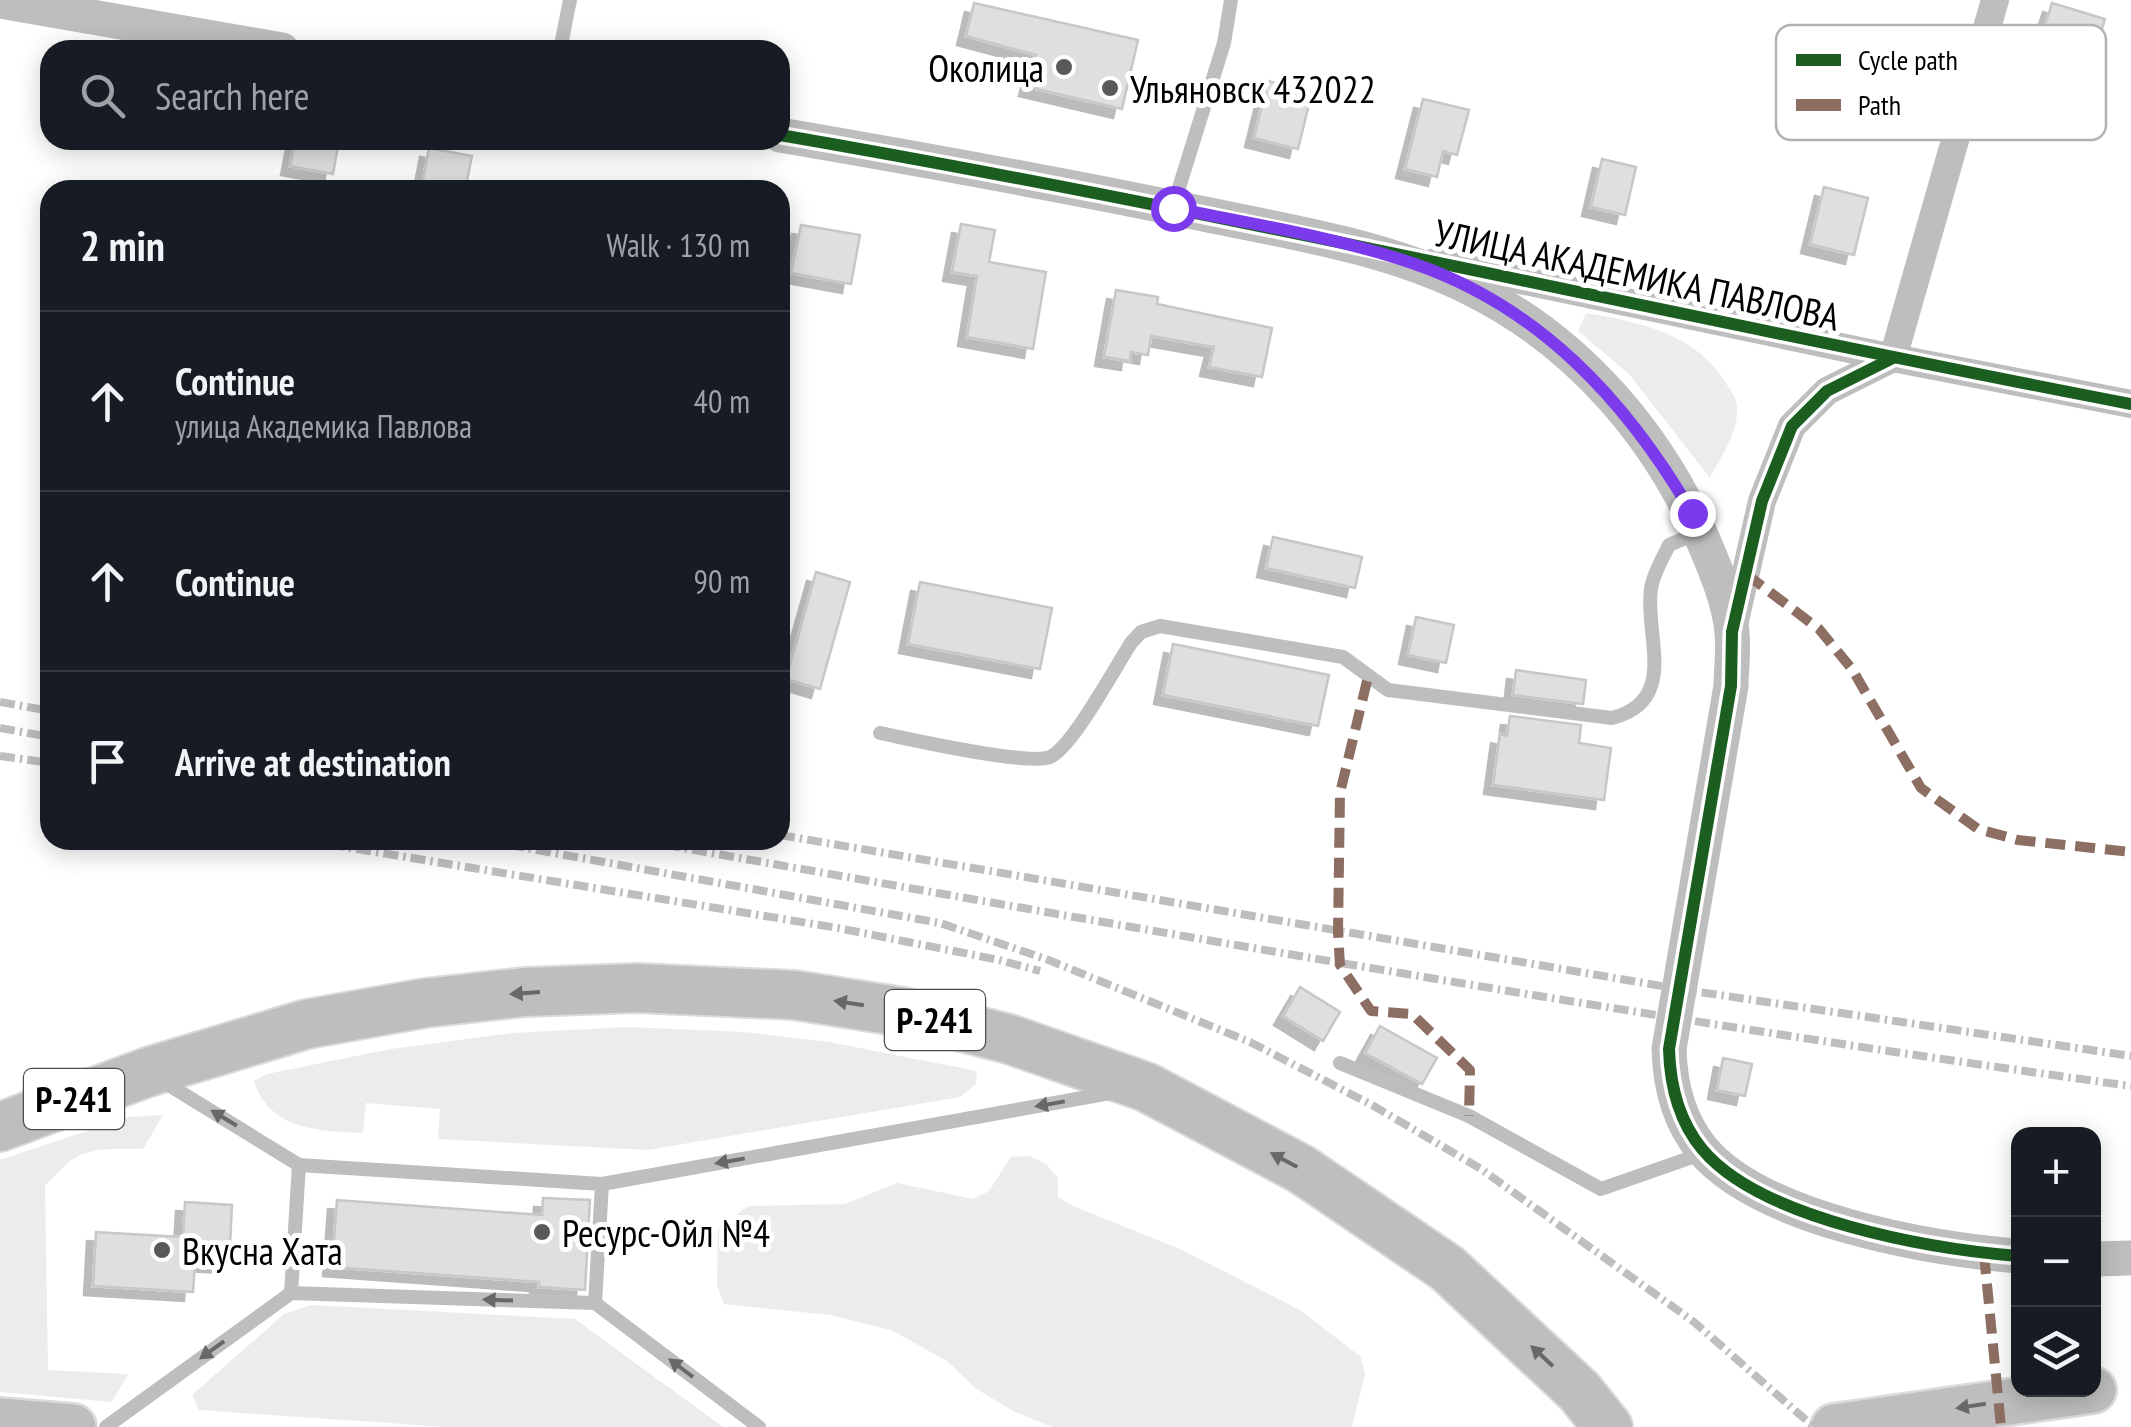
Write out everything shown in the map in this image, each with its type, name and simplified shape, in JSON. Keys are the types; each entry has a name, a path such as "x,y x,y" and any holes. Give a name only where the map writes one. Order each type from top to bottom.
{"highway":[{"name":"Р-241","path":"0,1126 148,1072 307,1024 425,1003 525,992 637,988 794,995 903,1012 1010,1039 1146,1087 1301,1169 1447,1268 1580,1391 1608,1427"}],"main road":[{"path":"2101,1389 2131,1386"},
{"path":"1834,1427 2038,1397"},
{"path":"0,1421 73,1427"}],"street":[{"path":"1988,25 1995,0"},
{"path":"0,1 122,11 241,40"},
{"name":"УЛИЦА АКАДЕМИКА ПАВЛОВА","path":"790,137 1173,208 2131,404"},
{"path":"1955,140 1893,358 1827,391 1792,426 1762,500 1732,632 1731,686 1669,1049 1669,1068 1679,1112 1705,1152 1728,1172 1763,1192 1794,1208 1888,1237 2011,1255"},
{"path":"1356,246 1416,264 1474,290 1528,322 1578,362 1622,408 1660,458 1700,532 1716,571 1732,632"},
{"path":"2101,1259 2131,1258"}],"lane":[{"path":"562,40 570,0"},
{"path":"1173,208 1224,43 1230,0"},
{"path":"880,733 1002,756 1049,758 1068,743 1131,642 1141,632 1160,626 1343,657 1388,690 1612,718 1630,714 1644,698 1657,664 1651,587 1669,545 1700,532"},
{"path":"1340,1063 1468,1116 1601,1189 1705,1152"},
{"path":"148,1072 300,1164 602,1184 1146,1087"},
{"path":"291,1293 300,1164"},
{"path":"596,1303 602,1184"},
{"path":"106,1427 291,1293 596,1303 758,1427"}],"shaded area":[{"path":"1586,313 1666,333 1684,342 1715,368 1735,398 1737,416 1710,478 1629,374 1578,331"},
{"path":"628,1027 744,1032 829,1042 977,1071 976,1084 960,1097 647,1150 438,1139 440,1109 366,1103 363,1133 313,1129 271,1110 254,1081 267,1074 391,1049 512,1033"},
{"path":"163,1115 143,1149 88,1152 68,1163 45,1186 48,1370 128,1374 112,1402 0,1392 0,1160 129,1117"},
{"path":"1029,1156 1046,1164 1058,1178 1058,1197 1180,1249 1300,1310 1361,1357 1365,1374 1352,1427 1052,1427 1013,1411 975,1388 947,1361 891,1330 830,1315 724,1304 717,1285 718,1227 749,1206 845,1204 897,1183 973,1199 989,1191 1011,1157"},
{"path":"311,1305 575,1319 723,1427 446,1427 199,1410 192,1395 284,1314"}],"building":[{"path":"974,3 1138,40 1122,109 1028,87 1036,55 966,36"},
{"path":"2052,3 2105,19 2103,25 2045,25"},
{"path":"1268,81 1312,92 1298,149 1254,138"},
{"path":"1423,99 1469,110 1457,155 1443,151 1437,177 1405,169"},
{"path":"293,150 337,150 333,174 290,166"},
{"path":"429,150 472,156 467,180 423,180"},
{"path":"1602,159 1636,167 1625,215 1591,207"},
{"path":"1824,187 1868,198 1854,255 1810,244"},
{"path":"961,224 995,230 989,262 1046,272 1033,349 967,337 977,276 952,272"},
{"path":"801,225 860,235 851,284 791,273"},
{"path":"1116,290 1158,297 1157,304 1272,328 1262,377 1209,367 1214,347 1151,336 1148,355 1131,352 1130,361 1104,357"},
{"path":"1273,537 1362,557 1355,588 1266,568"},
{"path":"816,572 850,582 820,689 790,680 790,665"},
{"path":"920,582 1052,608 1040,669 908,644"},
{"path":"1416,617 1454,625 1446,663 1408,655"},
{"path":"1173,644 1329,675 1318,726 1163,695"},
{"path":"1516,670 1586,680 1583,704 1513,695"},
{"path":"1510,716 1581,725 1579,743 1611,748 1604,800 1493,785 1500,734 1507,736"},
{"path":"1300,987 1340,1012 1323,1041 1283,1016"},
{"path":"1380,1026 1437,1058 1422,1084 1365,1053"},
{"path":"1723,1058 1752,1064 1745,1096 1717,1090"},
{"path":"543,1198 590,1200 585,1290 539,1287 539,1282 332,1267 337,1200 542,1215"},
{"name":"Вкусна Хата","path":"185,1202 232,1205 229,1264 195,1262 193,1292 93,1286 96,1232 183,1237"}],"railway":[{"path":"0,702 40,709"},
{"path":"0,728 40,735"},
{"path":"0,756 40,762"},
{"path":"790,837 1679,989 2131,1056"},
{"path":"363,850 838,928 1040,971"},
{"path":"537,850 940,923 1046,959 1250,1042 1372,1105 1481,1169 1694,1322 1814,1427"},
{"path":"695,850 1570,1001 2131,1086"}],"marked path":[{"path":"1746,574 1819,629 1852,669 1921,788 1978,829 2018,840 2131,852"},
{"path":"1367,681 1340,793 1340,965 1371,1011 1412,1014 1470,1070 1469,1116"},
{"path":"1984,1254 2001,1427"}],"cycle path":[{"path":"790,137 1119,198 2131,404"},
{"path":"1893,358 1827,391 1792,426 1762,501 1732,632 1731,686 1669,1049 1671,1076 1682,1115 1702,1149 1729,1174 1764,1195 1805,1212 1895,1238 2011,1255"}],"place":[{"name":"Околица","path":"1064,67"},
{"name":"Ульяновск 432022","path":"1110,88"},
{"name":"Ресурс-Ойл №4","path":"542,1232"},
{"name":"Вкусна Хата","path":"162,1250"}],"route":[{"path":"1173,208 1356,246 1416,264 1474,290 1528,322 1578,362 1622,408 1660,458 1692,513"}]}
